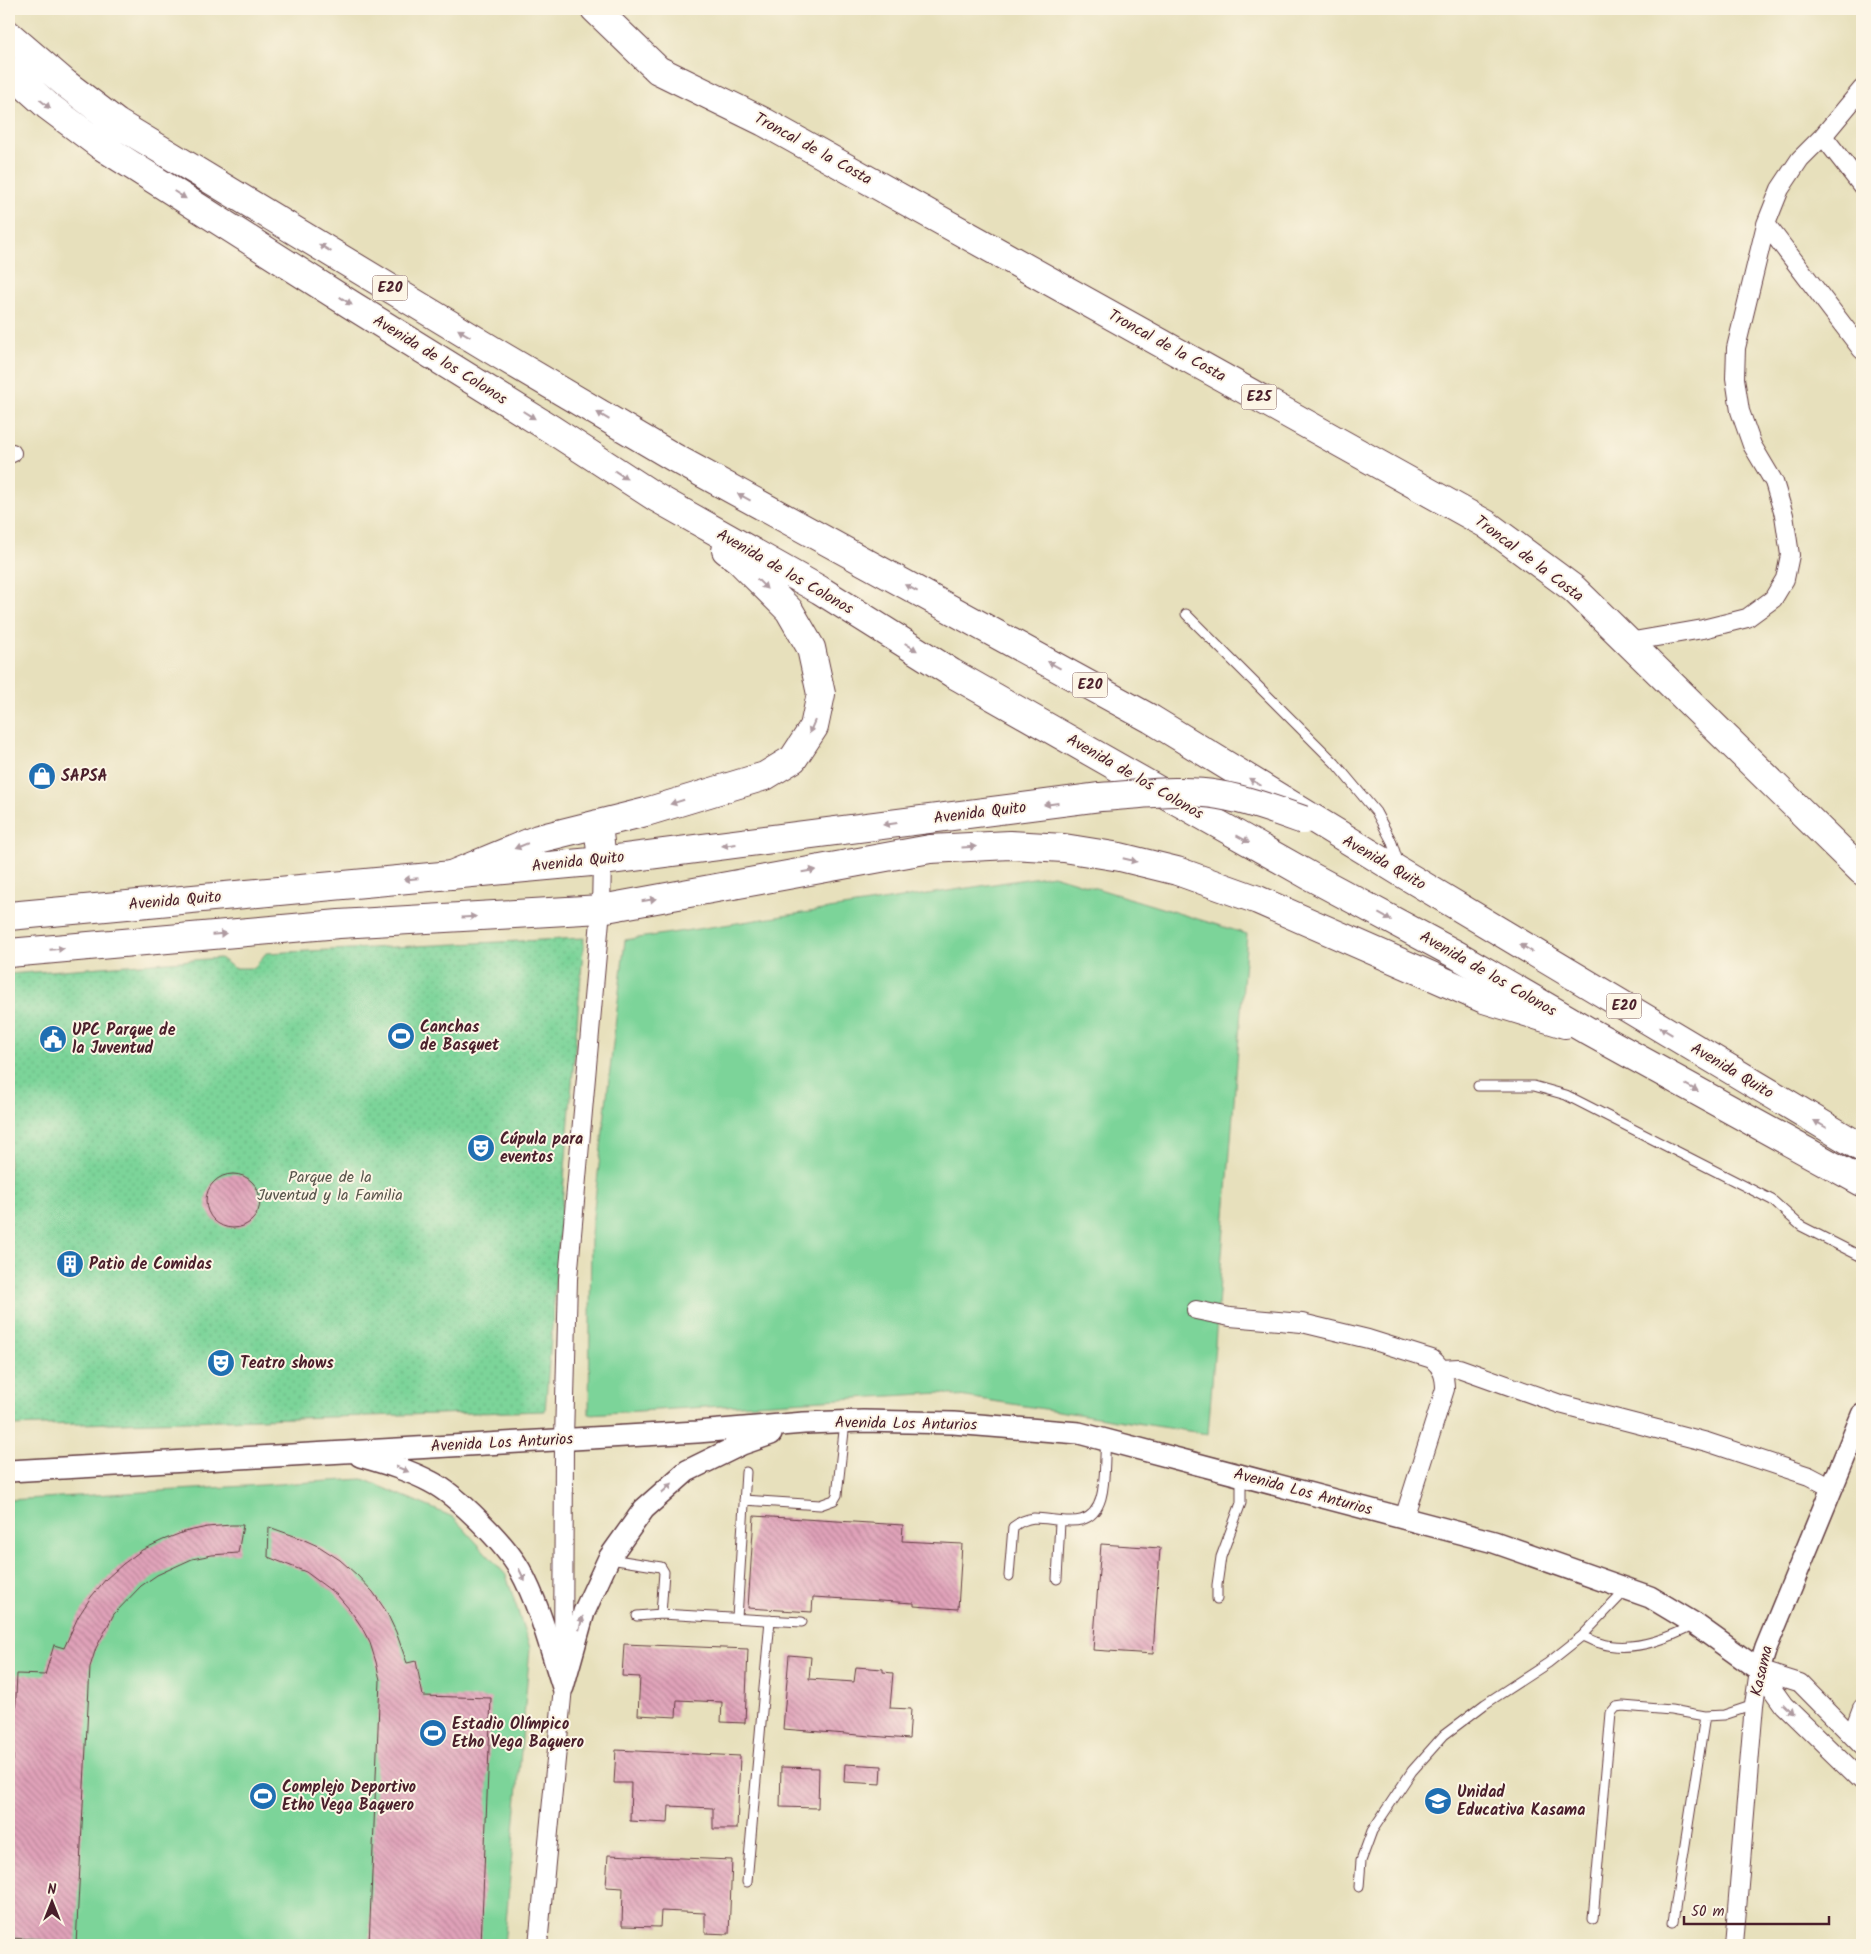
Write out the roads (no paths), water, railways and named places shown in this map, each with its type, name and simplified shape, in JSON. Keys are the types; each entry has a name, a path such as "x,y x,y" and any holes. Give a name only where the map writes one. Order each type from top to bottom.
{"main road":[{"name":"Troncal de la Costa","path":"595,9 658,70 773,126 1486,524 1574,589 1862,871"},
{"name":"E20","path":"9,35 66,84 117,122 502,356 684,463 1151,719 1394,868"},
{"name":"Avenida de los Colonos","path":"9,72 48,106 100,145 551,429 657,498 820,590 952,673 1310,876 1457,955 1588,1031"},
{"path":"451,875 538,839 598,824 765,776 793,759 814,727 821,694 811,648 788,610 739,560 657,498"},
{"name":"Avenida Quito","path":"9,916 602,861 1100,798 1183,792 1218,795 1262,805 1303,820 1394,868 1862,1148"},
{"path":"598,824 602,861"},
{"name":"Avenida Quito","path":"9,953 339,924 601,909 930,848 1010,845 1064,848 1120,857 1168,869 1231,890 1276,907 1484,1000 1588,1031 1862,1182"}],"street":[{"path":"1628,642 1703,629 1747,618 1772,599 1784,579 1790,555 1784,515 1774,482 1752,445 1740,411 1735,378 1736,348 1766,224 1780,189 1800,159 1823,136 1862,88"},
{"path":"1823,136 1862,186"},
{"path":"1766,224 1862,350"},
{"path":"538,1945 563,1687 564,1439 568,1279 601,909 602,861"},
{"path":"1196,1310 1230,1317 1302,1324 1368,1338 1432,1359 1444,1375 1445,1389 1404,1518"},
{"path":"1441,1369 1459,1368 1560,1404 1707,1442 1809,1476 1832,1488"},
{"name":"Kasama","path":"1734,1945 1754,1705 1759,1670 1766,1648 1862,1415"},
{"path":"563,1687 584,1612 610,1558 644,1509 687,1471 742,1444 804,1423"},
{"name":"Avenida Los Anturios","path":"9,1471 697,1432 804,1423 953,1423 1080,1433 1494,1542 1650,1597 1695,1624 1759,1670 1800,1683 1857,1740"},
{"path":"339,1451 394,1466 432,1482 460,1502 492,1535 519,1569 538,1612 563,1687"},
{"name":"Avenida Los Anturios","path":"1759,1670 1784,1705 1862,1780"},
{"path":"1857,1740 1862,1708"}],"lane":[{"path":"1186,614 1335,764 1376,812 1391,840 1394,868"},
{"path":"1478,1086 1534,1086 1566,1095 1772,1200 1801,1226 1862,1257"},
{"path":"744,1500 820,1505 834,1500 837,1495 845,1422"},
{"path":"1009,1576 1013,1527 1033,1518 1060,1522 1079,1521 1092,1514 1097,1507 1102,1491 1106,1440"},
{"path":"736,1618 746,1472"},
{"path":"1216,1599 1216,1585 1221,1557 1241,1503 1241,1476"},
{"path":"1056,1579 1060,1522"},
{"path":"610,1558 661,1566 664,1572 660,1614"},
{"path":"1359,1887 1361,1861 1372,1831 1412,1771 1444,1735 1485,1704 1548,1663 1582,1636 1627,1589"},
{"path":"637,1616 660,1614 802,1622"},
{"path":"747,1882 770,1620"},
{"path":"1582,1636 1601,1644 1629,1647 1656,1641 1695,1624"},
{"path":"1593,1919 1611,1713 1616,1707 1622,1706 1671,1710 1705,1716 1724,1715 1754,1705"},
{"path":"1673,1922 1705,1716"}],"place":[{"name":"SAPSA","path":"42,776"},
{"name":"Canchas de Basquet","path":"401,1036"},
{"name":"UPC Parque de la Juventud","path":"53,1039"},
{"name":"Cúpula para eventos","path":"481,1148"},
{"name":"Patio de Comidas","path":"70,1264"},
{"name":"Teatro shows","path":"221,1363"},
{"name":"Estadio Olímpico Etho Vega Baquero","path":"433,1733"},
{"name":"Complejo Deportivo Etho Vega Baquero","path":"263,1796"},
{"name":"Unidad Educativa Kasama","path":"1438,1801"}],"park label":[{"name":"Parque de la Juventud y la Familia","path":"330,1186"}]}
